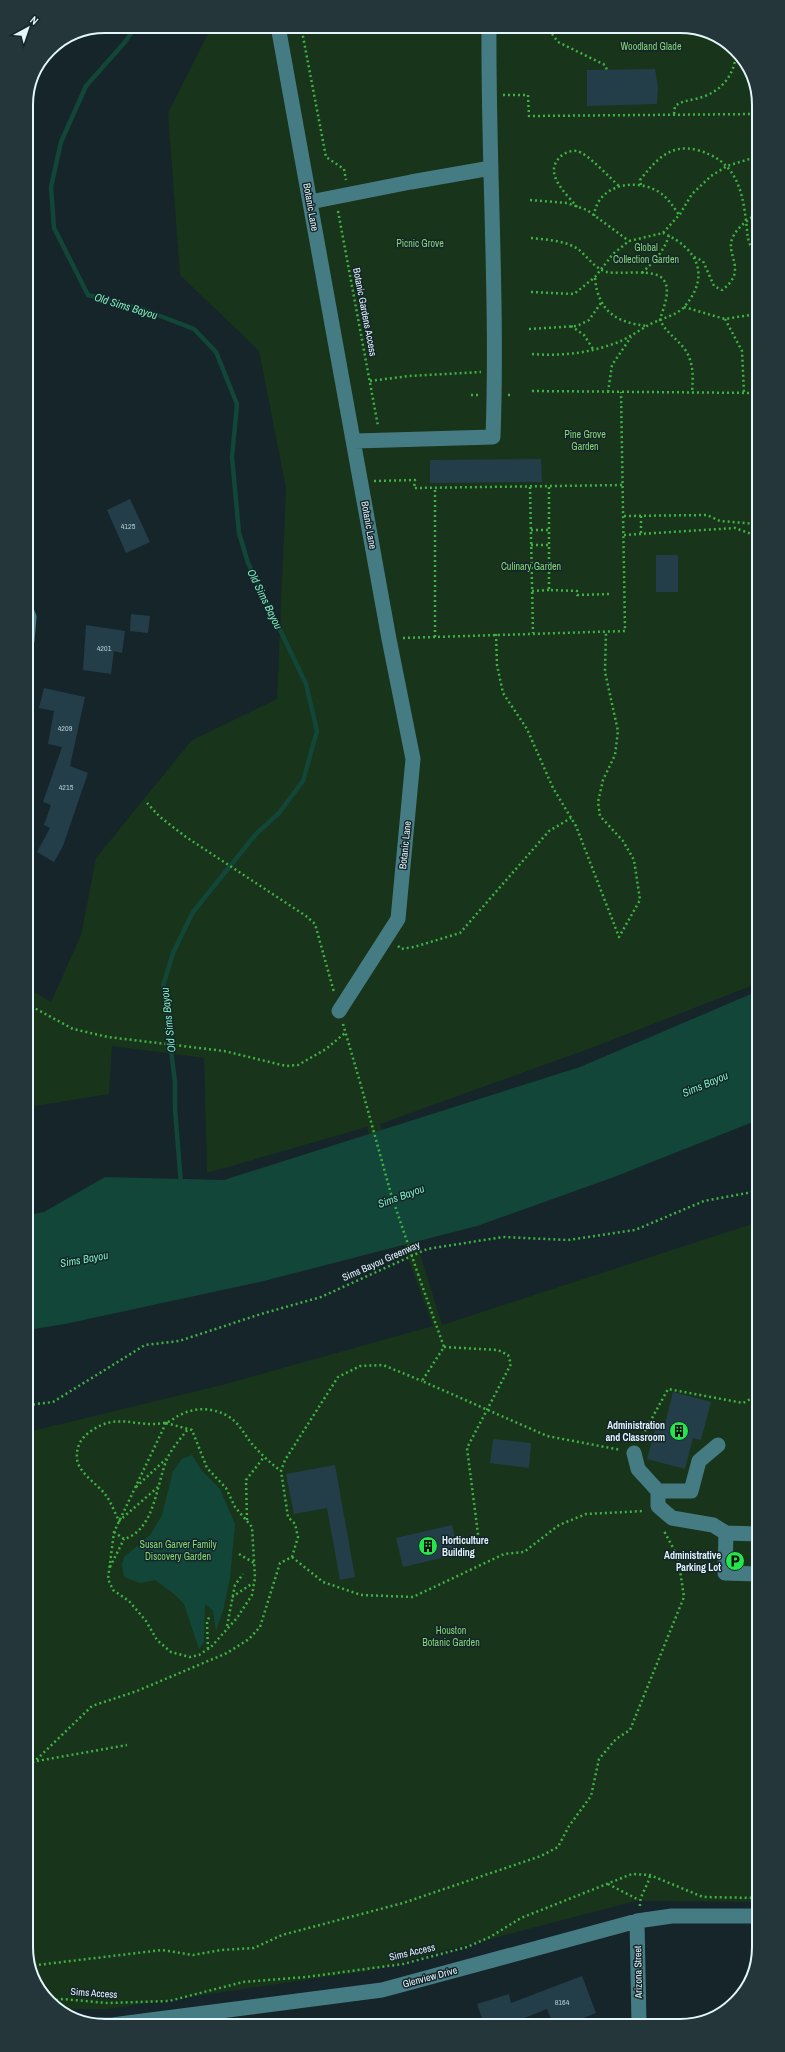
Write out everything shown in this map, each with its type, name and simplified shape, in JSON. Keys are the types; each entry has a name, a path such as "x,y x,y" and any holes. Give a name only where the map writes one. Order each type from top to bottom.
{"street":[{"name":"Botanic Lane","path":"279,33 362,481 389,639 413,759 398,920 339,1011"},
{"path":"354,441 494,437 495,372 488,94 489,33"},
{"path":"310,202 491,168"},
{"path":"658,1491 691,1491 699,1461 718,1445"},
{"path":"634,1453 638,1469 658,1491 658,1506 672,1518 713,1525 726,1533 752,1534"},
{"path":"726,1533 725,1573 752,1574"},
{"name":"Glenview Drive","path":"158,2019 382,1990 637,1922 672,1916 752,1916"},
{"name":"Arizona Street","path":"637,1922 639,2019"}],"path":[{"path":"302,33 326,157 344,169 347,180"},
{"path":"551,33 558,42 605,65 607,70"},
{"path":"674,114 675,106 681,101 694,100 710,95 723,86 736,63 736,60"},
{"path":"488,94 528,95 529,116 752,114"},
{"path":"641,185 640,180 655,160 671,150 690,148 708,153 727,166 734,175 742,196 747,238 752,246"},
{"path":"576,207 556,182 554,173 556,161 564,153 576,151 588,156 597,167 619,186"},
{"path":"531,292 574,294 595,277 613,254 629,241 663,232 679,215 692,194 704,183 727,166 752,157"},
{"path":"594,216 595,206 601,197 610,190 625,184 641,185 658,192 671,201 679,215"},
{"path":"530,200 567,203 586,210 629,241"},
{"name":"Botanic Gardens Access","path":"344,208 337,209 379,432"},
{"path":"694,257 703,261 714,286 722,290 731,284 735,269 732,240 738,229 752,217"},
{"path":"532,354 555,356 610,346 632,336 684,307 697,287 700,271 694,257 677,239 663,232"},
{"path":"641,273 659,256 666,246 669,235"},
{"path":"531,238 563,242 578,249 601,270 606,272 650,273 662,277 667,284 668,291 660,320 665,330 685,350 692,364 692,393"},
{"path":"595,277 596,289 601,303 618,320 648,326"},
{"path":"529,329 577,326 589,320 601,303"},
{"path":"684,307 725,319 752,315"},
{"path":"725,319 742,351 744,393"},
{"path":"570,326 584,335 593,349"},
{"path":"608,392 612,365 632,336"},
{"path":"370,381 409,376 495,372"},
{"path":"532,391 752,393"},
{"path":"389,639 496,634 625,631 624,485 621,392"},
{"path":"362,481 415,480 414,488 624,485"},
{"path":"530,487 533,633"},
{"path":"549,487 549,590"},
{"path":"435,637 436,488"},
{"path":"624,516 707,515 720,521 752,524"},
{"path":"641,516 641,533"},
{"path":"624,535 735,528 752,534"},
{"path":"531,530 549,530"},
{"path":"531,545 549,545"},
{"path":"532,591 577,591 577,595 610,594"},
{"path":"496,634 497,665 503,693 527,729 553,788 576,826 619,938 640,900 634,860 623,841 600,816 598,802 603,780 615,755 618,731 605,672 606,632"},
{"path":"147,803 160,816 186,837 291,906 315,924 391,1194 444,1347"},
{"path":"388,935 401,949 414,947 460,933 549,831 571,818"},
{"path":"33,1007 73,1029 108,1037 224,1051 286,1066 298,1065 326,1049 346,1033"},
{"name":"Sims Bayou Greenway","path":"33,1404 53,1402 145,1344 179,1341 261,1314 321,1298 427,1249 503,1237 568,1240 634,1230 704,1201 752,1192"},
{"path":"422,1381 444,1347"},
{"path":"444,1347 498,1350 508,1355 510,1364 467,1448 479,1542"},
{"path":"35,1761 92,1706 137,1691 227,1653 249,1639 260,1627 280,1563 292,1557 298,1537 295,1524 288,1517 281,1471 285,1460 338,1377 360,1366 383,1365 547,1436 634,1453 668,1389 743,1403 752,1398"},
{"path":"119,1521 105,1495 89,1478 77,1461 78,1448 82,1438 96,1428 113,1421 133,1421 148,1425 166,1423 196,1409 210,1410 227,1415 238,1424 264,1457 281,1471"},
{"path":"166,1423 192,1430 207,1468 226,1488 235,1507 252,1527 254,1564 254,1583 252,1595 237,1618 226,1628 208,1649 199,1655 190,1657 171,1652 157,1640 146,1621 129,1602 114,1590 108,1580 114,1532 166,1423"},
{"path":"134,1489 167,1459 188,1429"},
{"path":"247,1521 246,1480 264,1457"},
{"path":"109,1569 124,1540 134,1536 140,1530 149,1514 167,1459"},
{"path":"119,1521 158,1487"},
{"path":"292,1557 324,1582 361,1596 413,1597 504,1554 524,1552 559,1525 586,1514 652,1511"},
{"path":"35,1965 162,1950 193,1956 221,1950 254,1948 282,1935 403,1903 541,1856 558,1847 569,1826 591,1796 599,1758 616,1739 630,1730 684,1597 678,1557 660,1525"},
{"path":"114,1532 124,1540"},
{"path":"239,1554 254,1564"},
{"path":"226,1628 235,1585 243,1574"},
{"path":"232,1597 254,1583"},
{"path":"208,1649 207,1622 210,1615"},
{"path":"35,1761 127,1745"},
{"name":"Sims Access","path":"56,2000 63,1999 107,2003 169,2001 243,1982 306,1977 403,1964 467,1947 490,1937 521,1918 632,1874 650,1875 703,1897 752,1898"},
{"path":"640,1906 639,1900 650,1875"},
{"path":"608,1884 639,1900"}],"green space":[{"name":"Houston Botanic Garden","path":"208,33 685,33 708,38 728,51 737,61 747,77 750,86 752,105 752,985 591,1048 380,1124 442,1325 752,1224 752,1902 636,1901 367,1971 108,2009 69,2009 54,1998 40,1979 35,1966 33,1947 33,1431 222,1385 433,1326 410,1264 367,1127 207,1173 204,1058 112,1046 109,1094 33,1106 33,992 51,1002 81,935 96,858 192,740 277,699 286,488 259,351 180,275 168,113"}],"water":[{"name":"Sims Bayou","path":"752,994 752,1122 614,1177 477,1226 260,1282 65,1324 33,1329 33,1214 44,1212 105,1177 224,1180 580,1067"},
{"path":"192,1455 202,1471 220,1489 235,1524 230,1578 223,1611 216,1631 213,1611 205,1604 204,1642 199,1649 184,1604 174,1594 155,1580 140,1583 124,1577 122,1564 124,1557 150,1535 162,1515 173,1471 182,1459"}],"building":[{"path":"655,69 658,87 657,104 587,106 587,70"},
{"path":"541,459 542,482 430,483 430,460"},
{"path":"130,499 150,542 126,553 107,510"},
{"path":"656,555 678,555 678,592 656,592"},
{"path":"131,614 150,616 148,633 130,631"},
{"path":"86,625 125,631 122,653 114,651 111,674 83,670"},
{"path":"44,688 85,697 70,766 88,773 63,846 54,862 37,852 50,828 44,825 51,805 43,802 62,747 48,744 54,711 39,708"},
{"name":"Administration and Classroom","path":"673,1392 711,1402 701,1440 693,1438 685,1469 647,1459 657,1422 665,1424"},
{"path":"493,1439 531,1443 529,1468 490,1463"},
{"path":"335,1465 355,1577 340,1580 327,1508 294,1514 286,1474"},
{"name":"Horticulture Building","path":"452,1525 459,1554 403,1567 396,1538"},
{"path":"582,1976 596,2013 581,2019 551,2019 547,2009 522,2019 482,2019 477,2004 509,1994 511,2003"}],"waterway":[{"name":"Old Sims Bayou","path":"131,33 86,86 61,142 51,187 54,228 88,295 145,310 194,329 216,352 237,404 232,457 239,533 248,563 306,684 317,731 303,781 279,813 256,834 193,912 173,953 163,986 175,1082 175,1109 181,1184"}],"place":[{"name":"Administration and Classroom","path":"679,1431"},
{"name":"Horticulture Building","path":"428,1546"},
{"name":"Administrative Parking Lot","path":"735,1561"}],"park label":[{"name":"Woodland Glade","path":"651,46"},
{"name":"Picnic Grove","path":"420,243"},
{"name":"Global Collection Garden","path":"646,252"},
{"name":"Pine Grove Garden","path":"585,440"},
{"name":"Culinary Garden","path":"531,566"},
{"name":"Susan Garver Family Discovery Garden","path":"178,1550"}]}
